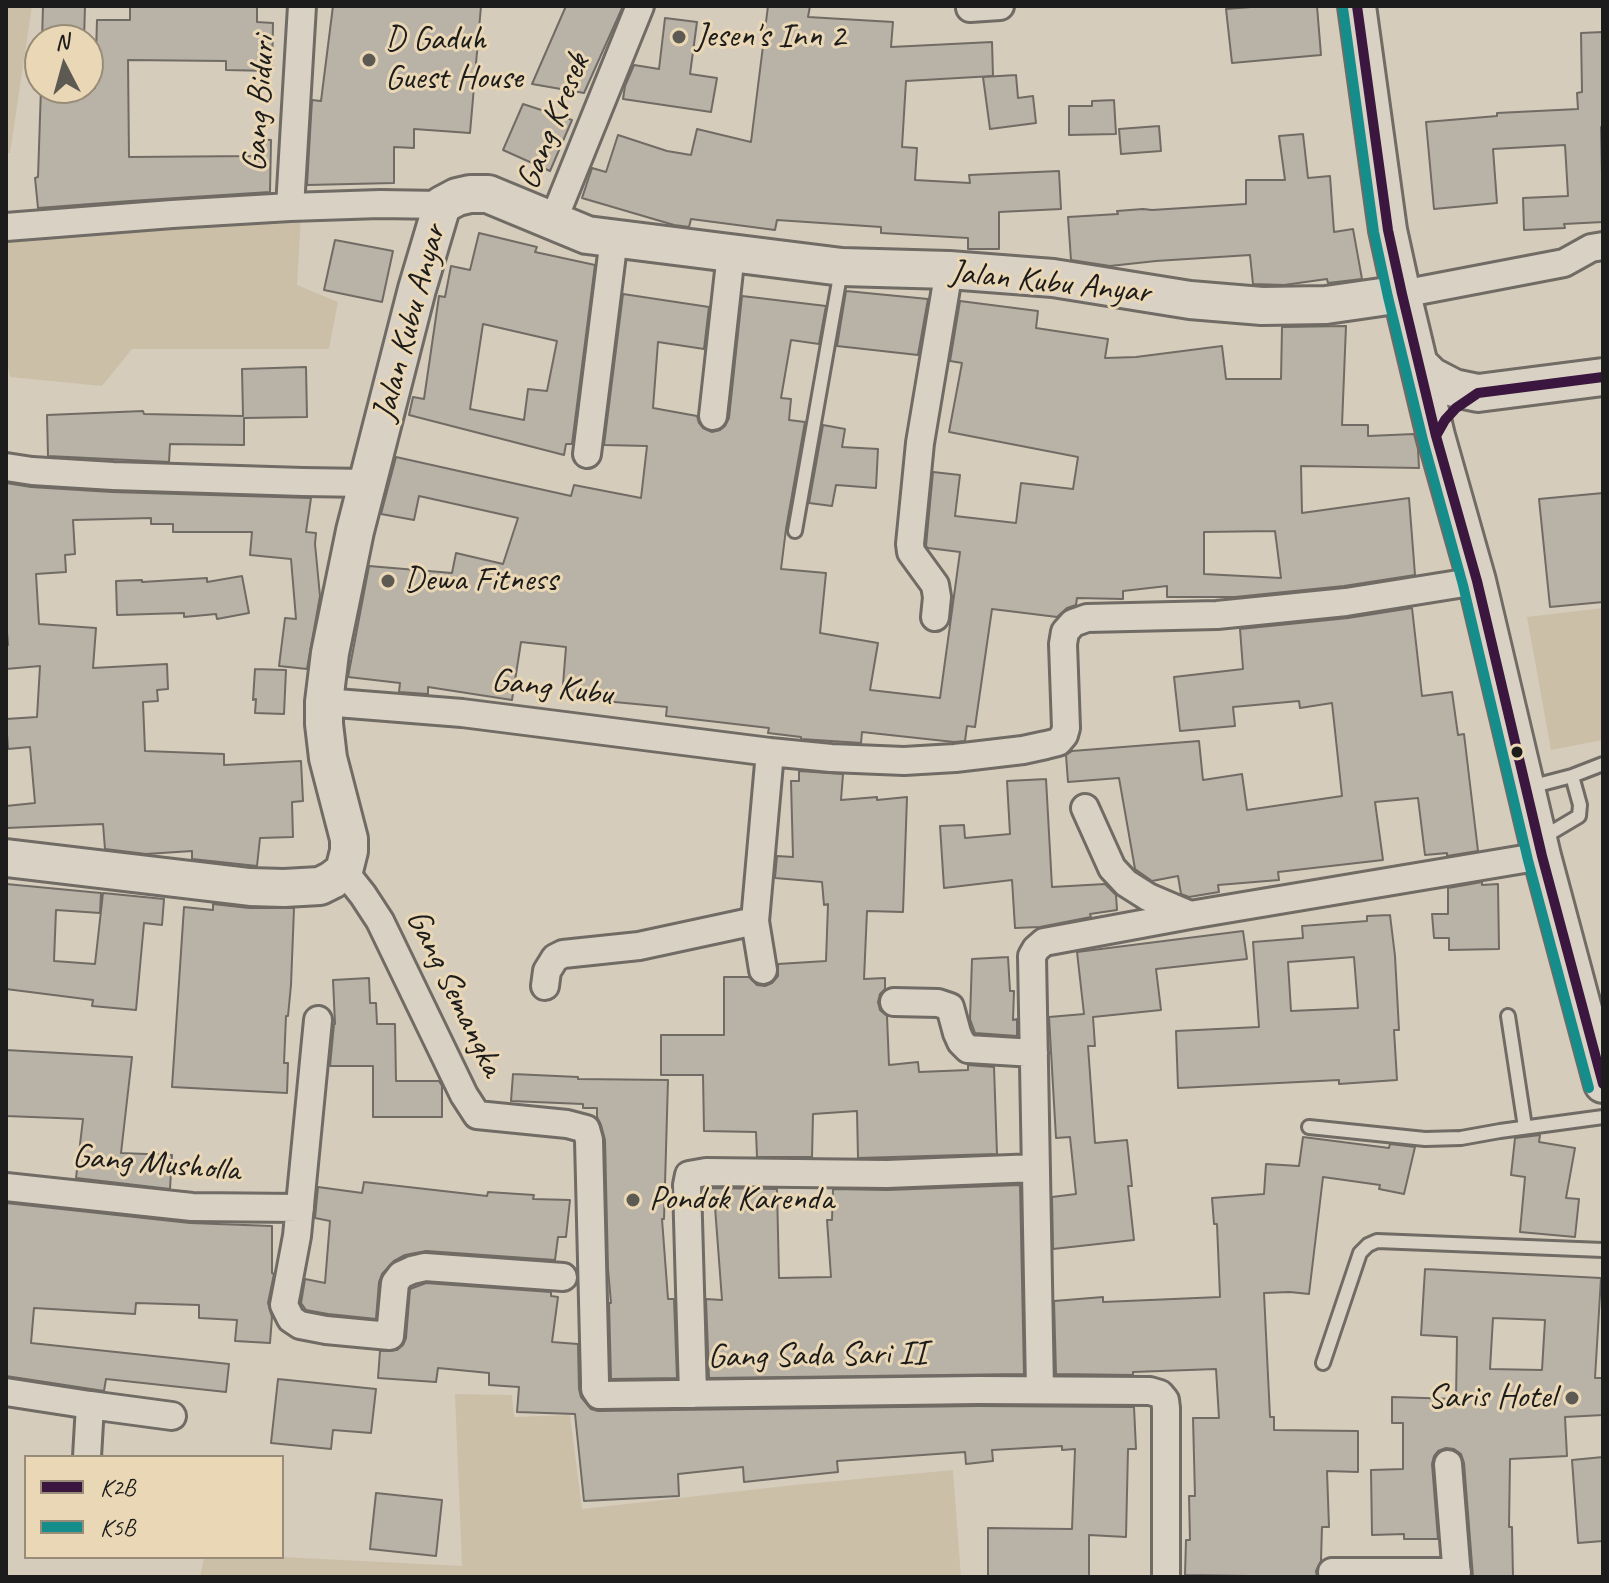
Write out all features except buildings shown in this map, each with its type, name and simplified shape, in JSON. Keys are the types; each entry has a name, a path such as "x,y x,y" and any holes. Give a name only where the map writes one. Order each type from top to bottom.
{"street":[{"name":"Gang Biduri","path":"290,207 302,6"},
{"name":"Gang Kresek","path":"553,221 640,6"},
{"path":"970,8 1000,6"},
{"path":"1357,6 1388,230 1402,294 1436,436 1477,581 1541,848 1600,1063"},
{"name":"Jalan Kubu Anyar","path":"344,871 349,839 328,758 324,724 330,653 367,483 442,205 457,197 488,194 587,235 842,267 949,270 1053,278 1190,300 1262,306 1326,305 1402,294"},
{"path":"6,227 290,207 442,205"},
{"path":"587,454 614,238"},
{"path":"1402,294 1564,263 1591,248 1603,246"},
{"path":"713,416 731,253"},
{"path":"935,617 935,585 911,552 910,544 920,443 949,270"},
{"path":"1419,364 1431,376 1454,388 1478,393 1603,377"},
{"path":"1436,436 1456,408 1478,393"},
{"path":"6,467 22,471 113,476 367,483"},
{"name":"Gang Kubu","path":"324,702 462,713 770,752 904,761 955,758 1023,750 1058,742 1066,728 1065,632 1073,623 1087,618 1217,615 1346,602 1477,581"},
{"path":"763,970 755,921 770,752"},
{"path":"1085,808 1112,868 1126,883 1148,897 1190,915"},
{"path":"1040,1390 1032,956 1036,949 1044,942 1541,848"},
{"path":"6,858 250,887 320,886 344,871"},
{"name":"Gang Semangka","path":"344,871 380,921 464,1095 477,1115 567,1124 586,1129 589,1140 597,1393"},
{"path":"545,986 547,971 555,958 563,954 639,946 755,921"},
{"path":"894,1002 938,1003 950,1007 957,1033 968,1049 1034,1053"},
{"path":"318,1020 297,1236 284,1305 291,1319 300,1325 326,1330 390,1336 395,1283 401,1275 412,1270 425,1267 563,1277"},
{"path":"693,1394 689,1175 706,1172 887,1174 1036,1168"},
{"name":"Gang Musholla","path":"6,1187 192,1207 300,1208"},
{"name":"Gang Sada Sari II","path":"597,1393 606,1396 1040,1390 1150,1391 1160,1394 1165,1400 1166,1577"},
{"path":"6,1392 172,1416"},
{"path":"87,1455 90,1405"},
{"path":"1332,1572 1457,1575 1448,1464"}],"lane":[{"path":"795,531 842,267"},
{"path":"1527,788 1603,764"},
{"path":"1541,848 1579,816 1580,805 1572,776"},
{"path":"1508,1016 1525,1127"},
{"path":"1309,1127 1425,1139 1461,1138 1603,1117"},
{"path":"1323,1363 1360,1253 1377,1241 1603,1250"}],"shaded area":[{"path":"6,6 32,6 29,24 24,24 24,59 10,153 6,153"},
{"path":"301,216 297,285 338,302 329,349 132,349 102,386 10,377 6,357 6,237"},
{"path":"1603,608 1603,740 1551,750 1527,617"},
{"path":"455,1394 512,1395 514,1417 570,1415 582,1509 953,1470 961,1577 200,1577 204,1559 284,1557 462,1566"}],"transit line":[{"name":"K2B","path":"1357,6 1388,230 1402,294 1436,436 1477,581 1542,856 1603,1084"},
{"name":"K5B","path":"1343,8 1374,232 1388,297 1463,585 1528,860 1589,1088"},
{"name":"K2B","path":"1436,436 1456,408 1478,393 1603,377"}],"place":[{"name":"Jesen's Inn 2","path":"679,37"},
{"name":"D Gaduh Guest House","path":"369,60"},
{"name":"Dewa Fitness","path":"388,581"},
{"name":"Pondok Karenda","path":"633,1200"},
{"name":"Saris Hotel","path":"1572,1398"}]}
